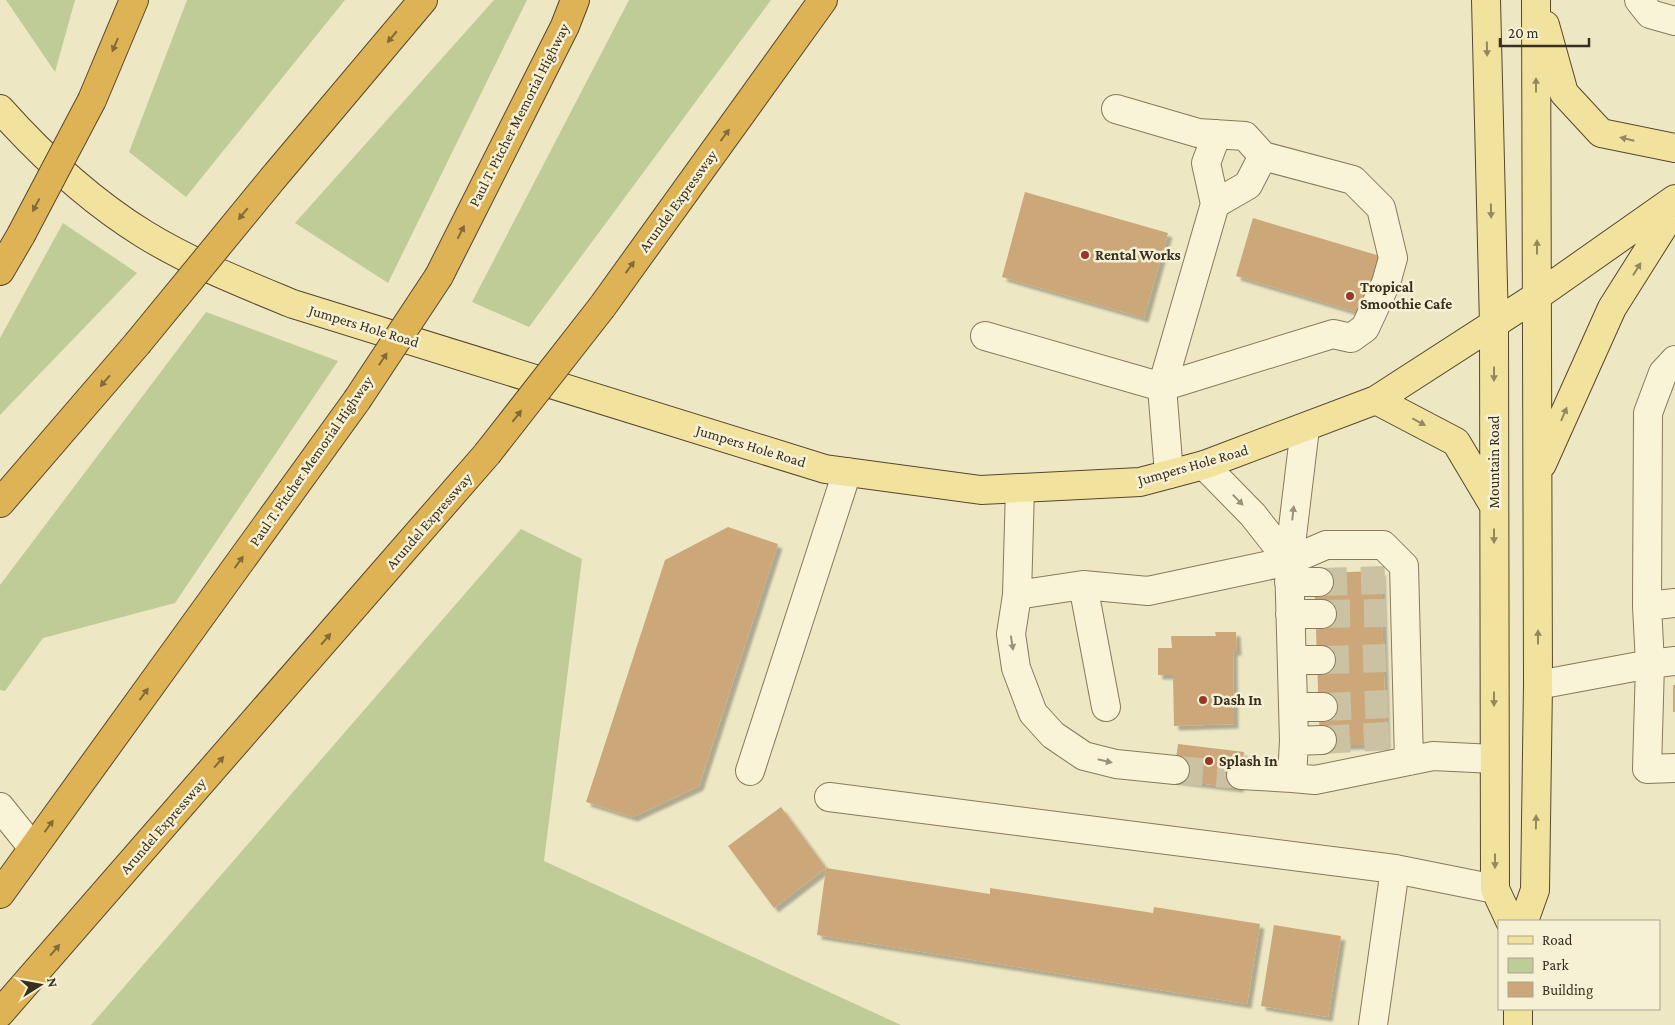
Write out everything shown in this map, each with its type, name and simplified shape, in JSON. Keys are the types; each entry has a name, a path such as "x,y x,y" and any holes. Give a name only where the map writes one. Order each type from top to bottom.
{"highway":[{"path":"0,270 21,235 92,100 134,0"},
{"path":"0,503 137,344 274,176 423,0"},
{"name":"Paul T. Pitcher Memorial Highway","path":"0,894 356,400 439,276 565,26 575,0"},
{"name":"Arundel Expressway","path":"0,1013 487,454 602,307 823,0"}],"main road":[{"name":"Mountain Road","path":"1486,0 1494,325 1495,889 1510,920"},
{"path":"1537,0 1564,93 1602,133 1675,148"},
{"path":"1524,920 1535,890 1538,685 1537,0"},
{"name":"Jumpers Hole Road","path":"0,109 36,149 91,196 144,234 212,270 293,304 826,469 980,490 1140,482 1204,465 1376,400 1494,325 1675,200"},
{"path":"1538,475 1612,308 1675,208"},
{"path":"1376,400 1456,442 1494,506"},
{"path":"1518,1010 1518,1025"}],"lane":[{"path":"1638,0 1650,14 1675,21"},
{"path":"986,336 1162,387 1333,334 1352,338 1365,328 1386,282 1393,258 1381,208 1353,180 1263,156 1245,136 1198,133 1116,109"},
{"path":"1169,474 1162,387 1215,204 1206,163 1217,134"},
{"path":"1215,204 1248,185 1263,156"},
{"path":"1675,360 1663,373 1648,413 1647,606 1662,663 1647,769 1675,768"},
{"path":"1292,778 1294,741 1289,572 1305,428"},
{"path":"1204,465 1252,515 1289,572"},
{"path":"750,771 847,472"},
{"path":"1020,488 1017,595 1011,634 1016,668 1033,713 1052,736 1084,756 1116,764 1175,770"},
{"path":"1289,572 1326,545 1383,545 1404,566 1395,580 1396,658 1402,744"},
{"path":"1017,595 1083,585 1148,591 1289,572 1319,582"},
{"path":"1083,585 1106,707"},
{"path":"1647,606 1675,603"},
{"path":"1290,614 1322,614"},
{"path":"1292,660 1322,660"},
{"path":"1538,685 1662,663"},
{"path":"1293,708 1324,707"},
{"path":"1294,741 1322,740"},
{"path":"1241,774 1315,780 1402,744 1433,756 1494,759"},
{"path":"829,797 1395,869 1495,889"},
{"path":"0,806 33,848"},
{"path":"1372,1025 1395,869"}],"green space":[{"path":"6,0 75,0 55,72"},
{"path":"187,0 345,0 186,197 129,152"},
{"path":"494,0 527,0 388,283 295,223"},
{"path":"629,0 771,0 529,327 472,302"},
{"path":"63,223 137,273 0,415 0,338"},
{"path":"206,312 338,361 175,603 43,638 5,691 0,690 0,585"},
{"path":"521,529 582,559 544,861 901,1025 91,1025"}],"building":[{"name":"Rental Works","path":"1025,192 1168,233 1144,318 1002,277"},
{"path":"1253,218 1380,256 1363,314 1236,276"},
{"path":"728,527 778,544 699,786 633,817 586,802 665,560"},
{"path":"1381,571 1386,744 1320,746 1314,573"},
{"name":"Dash In","path":"1215,632 1236,632 1237,651 1233,651 1234,724 1174,726 1173,675 1158,675 1158,648 1172,648 1171,636 1216,636"},
{"path":"1673,685 1675,685 1675,712 1673,712"},
{"name":"Splash In","path":"1178,744 1244,752 1239,788 1173,780"},
{"path":"781,807 826,868 774,908 728,846"},
{"path":"826,868 990,894 990,888 1153,913 1154,907 1260,924 1247,1004 817,935"},
{"path":"1274,925 1341,936 1328,1017 1261,1006"}],"tunnel":[{"path":"1319,582 1385,580"},
{"path":"1322,614 1386,613"},
{"path":"1321,660 1386,658"},
{"path":"1323,707 1388,704"},
{"path":"1322,740 1389,736"},
{"path":"1175,770 1241,775"}],"place":[{"name":"Rental Works","path":"1085,255"},
{"name":"Tropical Smoothie Cafe","path":"1350,296"},
{"name":"Dash In","path":"1203,700"},
{"name":"Splash In","path":"1209,761"}]}
